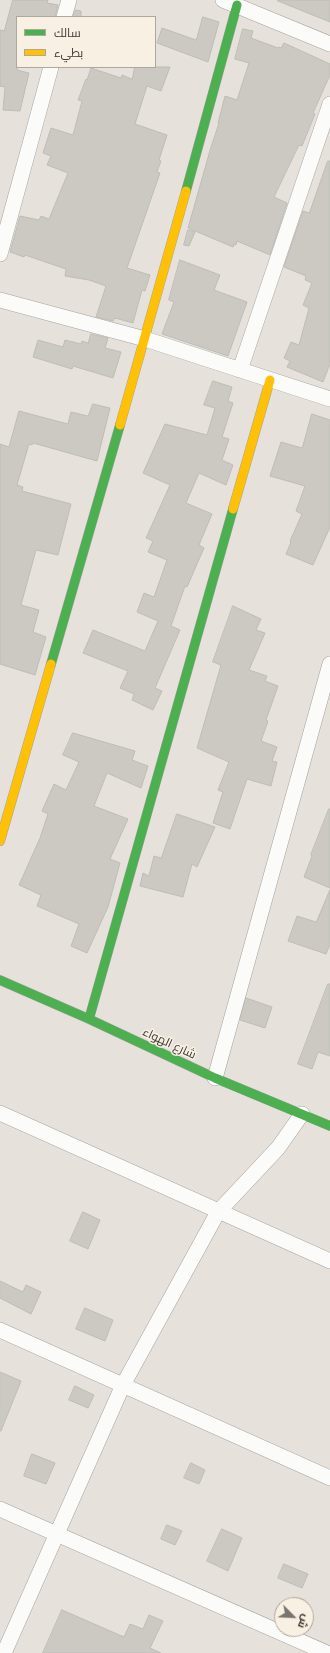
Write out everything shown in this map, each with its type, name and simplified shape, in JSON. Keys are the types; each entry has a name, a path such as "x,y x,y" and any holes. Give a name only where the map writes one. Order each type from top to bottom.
{"street":[{"path":"64,16 69,0"},
{"path":"0,841 145,339 230,3 330,44"},
{"path":"0,254 4,226 50,68"},
{"path":"240,370 330,104"},
{"path":"0,300 145,339 330,399"},
{"path":"89,1020 270,380"},
{"path":"215,1078 330,664"},
{"name":"شارع الهواء","path":"0,980 215,1078 330,1126"},
{"path":"0,1113 218,1212 330,1260"},
{"path":"4,1653 123,1385 218,1212 278,1148 302,1114"},
{"path":"0,1330 330,1478"},
{"path":"0,1509 327,1653"}],"building":[{"path":"13,0 48,0 47,3 58,5 55,16 16,16 16,68 17,70 29,73 20,111 3,110 5,87 0,86 0,30 4,31"},
{"path":"330,0 330,22 278,1"},
{"path":"76,10 81,11 81,16 73,16"},
{"path":"203,17 219,22 208,62 157,43 162,28 196,40"},
{"path":"243,29 253,31 251,38 278,48 281,48 284,43 330,64 330,75 313,113 315,114 302,146 299,145 274,197 287,203 270,255 237,241 236,245 234,244 233,247 188,228 219,123 225,96 237,100 249,63 235,59"},
{"path":"170,67 161,91 147,86 135,124 167,135 159,160 161,161 157,172 160,173 127,268 150,275 145,291 142,290 133,323 115,318 113,321 96,317 106,286 89,280 65,276 66,269 25,255 24,257 10,252 20,216 39,220 41,216 49,219 68,173 47,165 51,156 43,153 51,128 73,135 82,101 78,100 91,68 121,78 122,75 132,79 135,68"},
{"path":"328,161 330,161 330,364 323,382 287,367 290,361 284,358 291,342 299,345 309,308 303,305 312,283 305,280 306,276 284,267 303,211 309,213"},
{"path":"188,230 195,232 189,246 184,245"},
{"path":"180,260 220,275 214,290 247,302 228,356 162,334 174,302 169,300"},
{"path":"91,334 108,338 105,348 121,352 113,378 73,366 72,369 33,357 38,340 63,347 65,340 81,344 82,341 88,343"},
{"path":"213,381 232,387 228,401 233,403 222,437 229,439 222,460 233,465 226,485 199,473 186,503 212,514 199,545 204,548 187,587 185,586 171,626 180,630 155,688 162,691 153,710 132,700 134,694 120,688 128,671 83,653 93,630 145,651 158,621 137,612 144,593 154,597 167,560 148,552 153,541 146,538 170,485 143,473 165,424 207,435 215,408 204,405"},
{"path":"93,404 110,408 97,461 33,443 32,445 29,444 17,485 23,487 22,491 71,504 58,555 36,550 21,605 39,610 33,632 46,637 35,675 0,664 0,444 9,447 19,411 68,424 71,412 88,416"},
{"path":"312,414 330,420 330,527 313,565 286,554 302,514 296,511 305,486 270,476 281,442 302,448"},
{"path":"233,606 261,619 256,630 265,633 249,670 267,676 265,681 278,686 266,720 268,721 261,741 277,747 272,761 277,762 271,786 247,779 230,829 213,823 223,792 218,790 229,762 197,748 221,665 213,662"},
{"path":"73,733 135,751 132,760 148,766 141,788 107,773 94,806 128,819 110,859 120,863 108,907 87,953 71,946 79,924 37,906 41,895 19,885 40,838 48,814 42,811 54,784 66,790 79,762 63,755"},
{"path":"330,809 330,888 304,877"},
{"path":"177,814 215,827 197,867 192,864 183,897 140,886 143,873 149,876 154,856 161,858"},
{"path":"330,890 330,944 326,954 288,941 297,916 316,922"},
{"path":"328,984 330,984 330,1056 318,1052 312,1069 298,1064"},
{"path":"246,998 272,1007 265,1028 240,1020"},
{"path":"83,1212 100,1220 88,1249 70,1241"},
{"path":"0,1281 23,1292 26,1285 41,1292 31,1314 0,1298"},
{"path":"85,1308 113,1320 105,1341 76,1329"},
{"path":"0,1372 21,1381 1,1431 0,1431"},
{"path":"75,1386 94,1395 88,1408 69,1400"},
{"path":"32,1454 55,1463 46,1484 24,1476"},
{"path":"191,1463 205,1470 199,1484 184,1478"},
{"path":"167,1525 182,1531 175,1545 161,1539"},
{"path":"222,1529 242,1538 228,1571 207,1561"},
{"path":"284,1564 308,1574 302,1588 278,1578"},
{"path":"62,1610 124,1637 130,1624 143,1629 149,1615 163,1621 150,1648 161,1653 43,1653"}],"traffic: fast":[{"path":"186,191 237,5"},
{"path":"51,664 120,425"},
{"path":"89,1019 233,509"},
{"path":"0,980 89,1019 215,1078 330,1126"}],"traffic: slow":[{"path":"120,425 186,191"},
{"path":"233,509 270,380"},
{"path":"0,841 51,664"}]}
